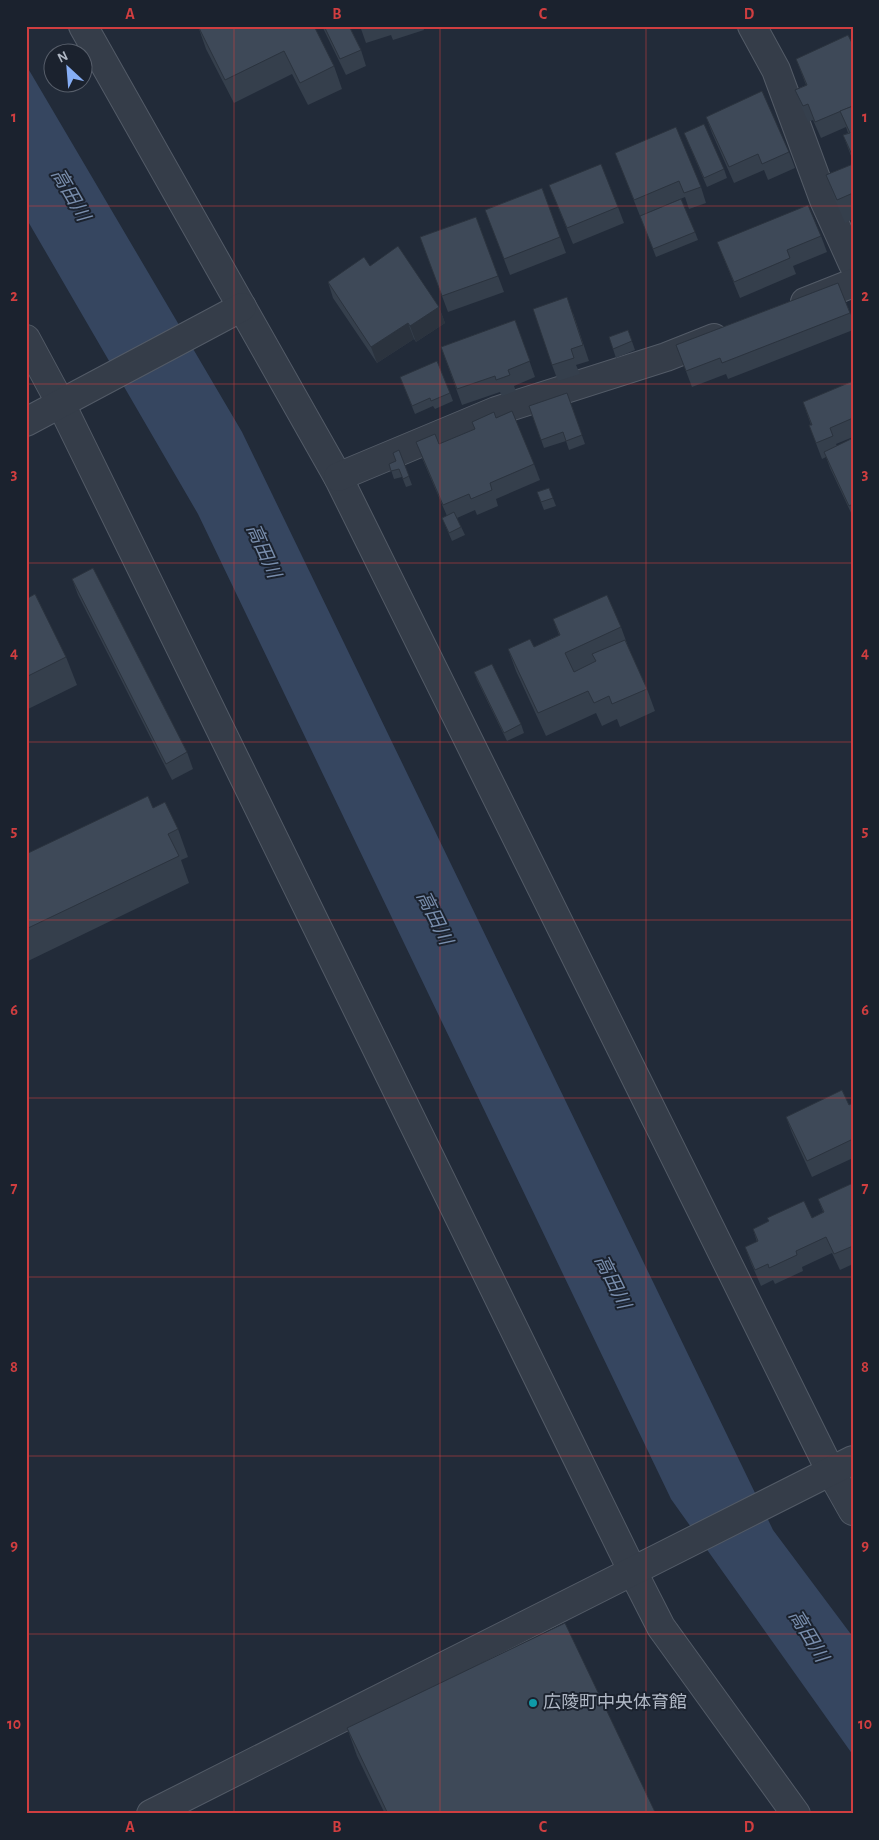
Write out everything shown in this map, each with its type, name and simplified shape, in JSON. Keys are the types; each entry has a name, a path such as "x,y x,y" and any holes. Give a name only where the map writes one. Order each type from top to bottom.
{"street":[{"path":"83,26 238,310 338,477 853,1511"},
{"path":"752,26 776,70 824,200 853,264"},
{"path":"782,311 853,283"},
{"path":"26,422 238,310"},
{"path":"338,477 496,411 666,357 737,329"},
{"path":"26,339 64,402 641,1566 661,1626 796,1814"},
{"path":"151,1814 833,1471"}],"water":[{"name":"高田川","path":"26,65 242,432 773,1530 853,1637 853,1755 671,1499 198,514 26,218"}],"building":[{"path":"198,26 314,26 334,66 300,83 284,51 225,80"},
{"path":"324,26 349,26 361,50 340,59"},
{"path":"848,35 853,45 853,106 815,122 808,104 803,106 795,90 807,85 796,59"},
{"path":"762,91 789,152 762,164 758,154 729,167 706,117"},
{"path":"853,106 853,157 843,135 850,133 840,111"},
{"path":"704,124 724,169 704,178 684,133"},
{"path":"676,127 701,187 684,193 679,181 634,200 615,153"},
{"path":"601,164 618,207 567,228 549,185"},
{"path":"853,164 853,193 837,200 826,175"},
{"path":"542,188 560,237 504,259 485,210"},
{"path":"681,199 695,232 653,249 640,216"},
{"path":"808,205 821,236 787,250 790,258 734,282 717,242"},
{"path":"476,217 498,276 442,296 420,237"},
{"path":"398,246 439,307 410,326 408,323 371,347 328,282 364,257 370,266"},
{"path":"838,283 850,313 722,363 720,358 686,371 676,345"},
{"path":"567,297 583,345 571,349 574,358 552,365 533,309"},
{"path":"515,320 530,361 508,370 510,375 496,380 495,376 457,389 441,347"},
{"path":"628,330 632,341 613,349 609,337"},
{"path":"437,361 450,393 431,401 430,398 412,406 400,377"},
{"path":"853,381 853,418 830,428 833,436 816,443 809,425 812,425 803,402"},
{"path":"567,393 582,435 566,441 563,432 541,440 529,406"},
{"path":"512,411 534,464 490,483 492,490 471,499 469,494 443,505 416,442 435,434 439,444 475,429 472,422 494,412 496,418"},
{"path":"853,438 853,504 849,506 824,452"},
{"path":"399,450 409,476 403,479 399,469 391,471 389,464 396,461 393,453"},
{"path":"549,488 553,498 541,502 537,492"},
{"path":"454,512 461,527 449,533 442,518"},
{"path":"93,568 187,752 166,764 72,579"},
{"path":"35,594 66,657 26,677 26,599"},
{"path":"607,595 621,627 565,653 574,672 596,661 592,654 625,640 647,689 612,704 609,696 594,703 588,691 538,713 508,649 530,639 534,647 560,635 553,619"},
{"path":"492,664 521,724 504,733 474,672"},
{"path":"148,796 153,808 165,802 178,829 168,834 179,856 26,929 26,854"},
{"path":"842,1090 849,1105 853,1103 853,1139 807,1161 786,1117"},
{"path":"853,1183 853,1224 851,1225 853,1228 853,1246 834,1254 826,1237 796,1251 797,1255 769,1268 768,1264 755,1270 745,1247 758,1241 753,1229 769,1221 767,1218 804,1201 812,1218 824,1212 818,1199"},
{"name":"広陵町中央体育館","path":"565,1623 656,1814 388,1814 347,1728"}],"place":[{"name":"広陵町中央体育館","path":"533,1703"}]}
